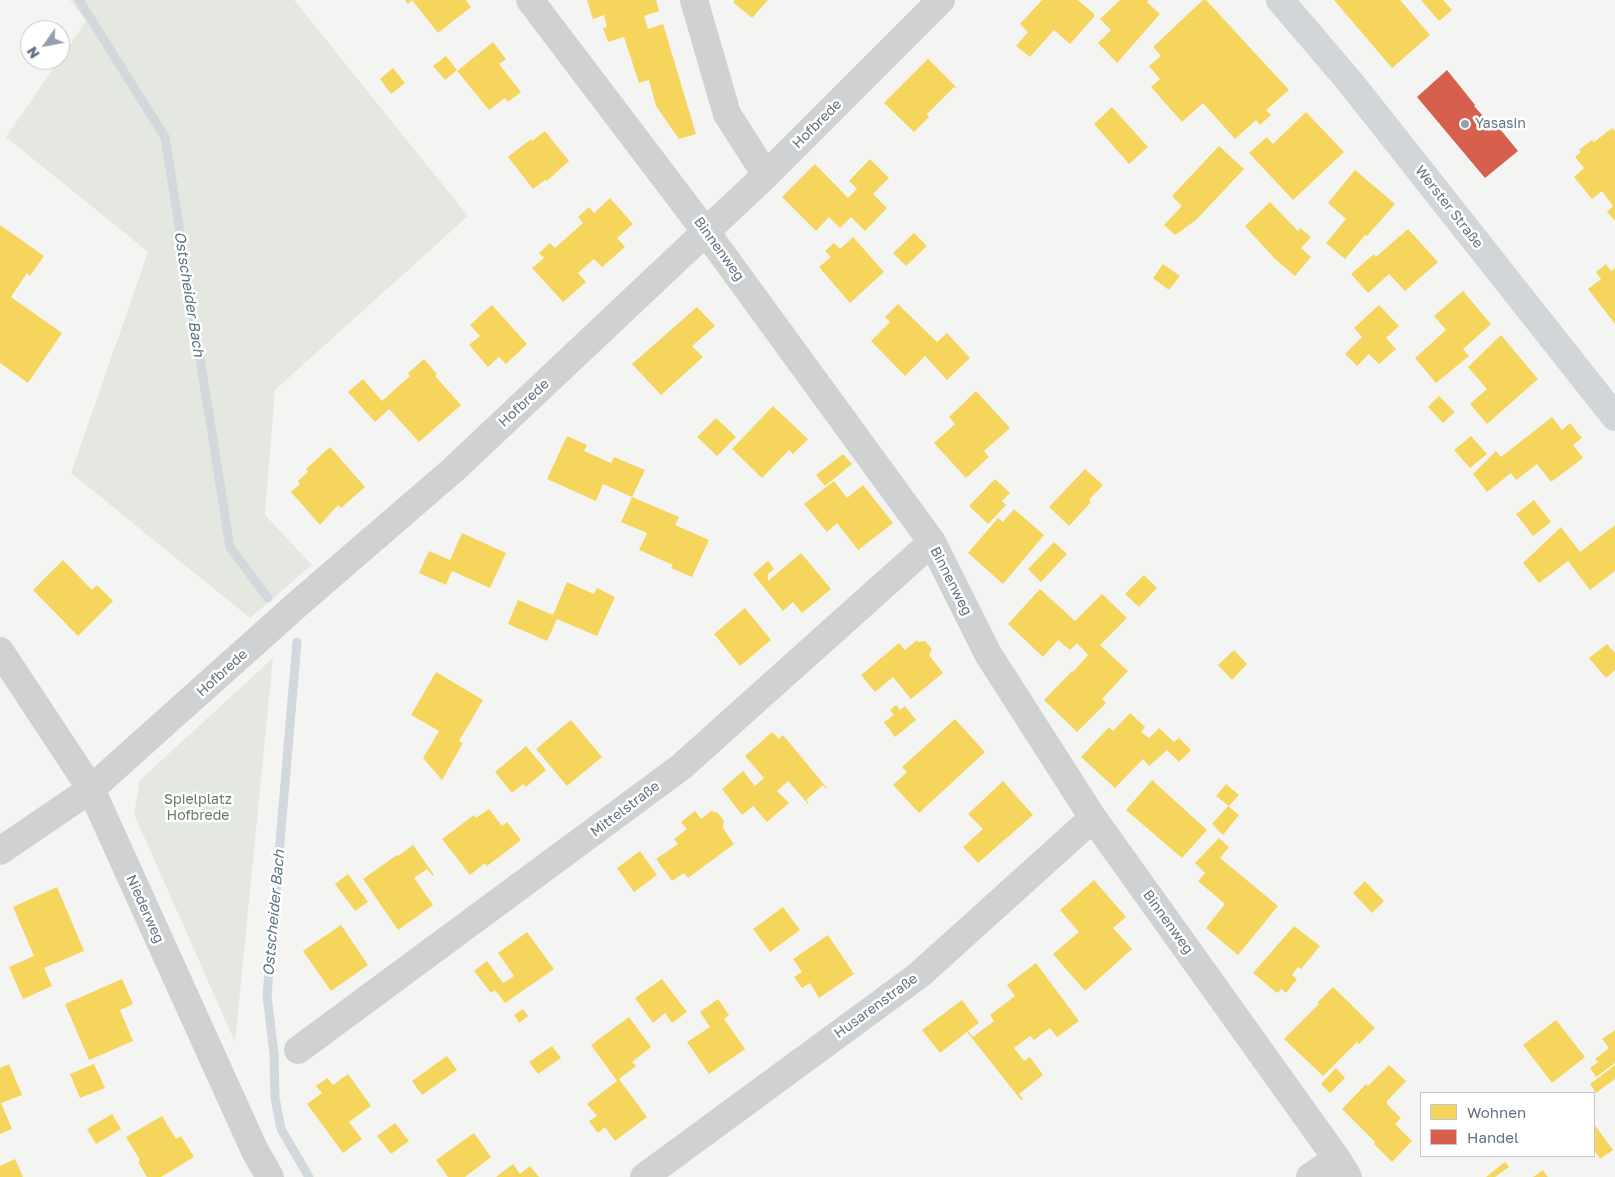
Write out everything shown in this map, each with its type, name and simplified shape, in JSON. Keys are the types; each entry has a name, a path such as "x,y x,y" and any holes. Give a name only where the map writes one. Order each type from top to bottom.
{"main road":[{"name":"Werster Straße","path":"1280,0 1350,82 1615,417"}],"street":[{"name":"Binnenweg","path":"530,0 706,232 932,542 988,654 1093,818 1343,1168"},
{"path":"694,0 727,114 766,175"},
{"name":"Hofbrede","path":"0,851 91,789 300,602 453,470 766,175 941,0"},
{"name":"Mittelstraße","path":"298,1050 682,767 932,542"},
{"name":"Niederweg","path":"0,651 91,789 255,1151 270,1177"},
{"name":"Husarenstraße","path":"644,1177 919,975 1093,818"},
{"path":"1310,1177 1343,1168"}],"green space":[{"path":"70,0 294,0 468,216 275,390 265,515 312,565 250,618 71,473 148,252 6,137 52,70 70,70 70,45 86,21"},
{"name":"Spielplatz Hofbrede","path":"273,658 235,1042 134,814 140,780"}],"building: Wohnen":[{"path":"412,0 466,0 471,7 438,33"},
{"path":"587,0 656,0 659,11 644,16 648,29 663,24 696,134 679,139 656,106 649,80 639,83 624,37 608,42 603,28 607,27 604,15 593,19"},
{"path":"735,0 768,0 752,18 733,2"},
{"path":"1042,0 1078,0 1094,14 1094,17 1070,44 1054,30 1030,57 1016,46 1028,32 1020,24"},
{"path":"1120,0 1149,0 1147,2 1160,14 1117,63 1098,43 1111,30 1100,19"},
{"path":"1203,0 1206,0 1289,90 1266,110 1271,115 1260,125 1256,120 1235,139 1203,103 1182,122 1151,87 1160,79 1149,66 1161,56 1154,46"},
{"path":"1334,0 1400,0 1430,35 1392,68"},
{"path":"1421,0 1443,0 1452,10 1439,21"},
{"path":"493,42 506,59 499,64 521,92 508,102 505,98 489,110 457,71"},
{"path":"446,56 457,70 445,80 433,66"},
{"path":"928,59 958,89 954,87 927,114 929,117 914,132 884,103"},
{"path":"393,68 405,83 391,94 380,79"},
{"path":"1112,107 1148,147 1129,164 1094,124"},
{"path":"1306,112 1344,152 1293,200 1249,153 1267,137 1273,144"},
{"path":"1612,128 1615,131 1615,221 1607,212 1613,206 1602,191 1592,199 1574,177 1584,168 1575,157 1581,152 1579,150 1592,140 1594,142"},
{"path":"545,131 569,161 547,181 545,180 533,189 508,157 531,139 532,141"},
{"path":"1219,146 1244,169 1196,220 1175,235 1164,225 1182,206 1172,196"},
{"path":"870,159 889,178 873,194 887,208 865,231 851,217 840,228 829,217 816,231 782,197 815,164 848,198 857,189 849,181"},
{"path":"1355,170 1395,204 1345,259 1326,243 1346,219 1328,203"},
{"path":"610,198 633,224 617,238 625,247 602,267 594,259 578,273 586,282 563,302 532,268 544,258 539,253 550,243 555,248 583,223 578,217 589,207 594,213"},
{"path":"1270,202 1298,231 1300,228 1311,237 1301,248 1311,257 1295,276 1275,259 1245,226"},
{"path":"0,225 44,256 30,276 27,273 11,297 62,333 28,383 0,363"},
{"path":"1408,229 1438,262 1405,291 1389,274 1368,293 1351,274 1374,254 1376,257"},
{"path":"914,233 927,246 906,266 893,253"},
{"path":"853,237 884,272 850,303 819,267 831,257 825,251 834,243 840,249"},
{"path":"1163,264 1180,276 1169,290 1153,278"},
{"path":"1606,264 1611,271 1615,268 1615,324 1588,289 1601,279 1596,272"},
{"path":"1463,291 1491,324 1463,349 1469,356 1436,383 1415,358 1446,330 1434,316"},
{"path":"898,304 937,342 947,333 970,358 947,380 925,356 905,376 871,341 890,322 885,317"},
{"path":"492,305 527,344 506,364 499,357 488,367 469,345 480,336 470,325"},
{"path":"1379,305 1399,326 1386,338 1396,349 1379,364 1369,354 1357,366 1345,354 1362,337 1354,328"},
{"path":"697,307 715,326 692,346 703,357 661,395 632,364"},
{"path":"1501,335 1538,379 1487,424 1470,404 1487,389 1468,367"},
{"path":"424,359 437,374 435,376 461,405 419,442 389,409 375,422 348,392 363,379 382,401 410,376 408,373"},
{"path":"976,391 1010,428 984,451 989,457 966,478 934,443 955,424 949,417"},
{"path":"1439,396 1455,412 1443,423 1428,407"},
{"path":"773,406 808,439 793,454 789,450 762,478 732,449"},
{"path":"1552,417 1562,430 1570,423 1582,438 1573,445 1583,458 1551,482 1537,464 1516,480 1511,473 1487,492 1473,474 1496,451 1501,457"},
{"path":"716,418 736,437 717,456 697,437"},
{"path":"567,436 587,445 584,451 611,463 614,457 645,470 632,497 603,484 596,501 547,479"},
{"path":"1471,436 1487,454 1470,468 1454,450"},
{"path":"330,447 365,487 341,508 338,505 320,525 291,492 300,484 298,481 308,472 306,469"},
{"path":"843,454 852,464 825,486 816,475"},
{"path":"1085,469 1103,485 1089,500 1091,502 1069,526 1049,507"},
{"path":"995,479 1010,493 1002,501 1006,505 988,524 969,506"},
{"path":"834,481 847,498 863,485 893,523 858,550 837,523 827,532 804,504"},
{"path":"632,497 679,517 675,525 709,540 692,577 671,568 673,565 639,550 647,533 621,522"},
{"path":"1534,500 1551,522 1533,536 1516,514"},
{"path":"1014,509 1044,535 1003,584 968,553 998,518 1003,522"},
{"path":"1615,525 1615,571 1590,590 1568,561 1539,583 1523,563 1561,527 1580,552"},
{"path":"462,533 506,553 490,588 452,571 446,585 419,573 429,551 450,560"},
{"path":"1054,542 1067,554 1041,582 1028,569"},
{"path":"801,553 831,589 802,613 793,602 783,611 753,574 768,561 774,569 768,574 768,581"},
{"path":"63,560 92,590 97,585 113,601 78,636 33,590"},
{"path":"1144,575 1157,588 1139,607 1125,594"},
{"path":"567,582 594,594 597,588 615,597 597,636 557,619 547,641 508,624 518,600 553,615"},
{"path":"1040,589 1075,621 1102,594 1127,618 1100,645 1128,671 1102,699 1106,703 1077,732 1044,700 1088,655 1077,643 1070,650 1058,640 1043,657 1008,624"},
{"path":"745,608 771,640 740,666 714,634"},
{"path":"917,640 918,642 925,641 932,649 929,655 943,673 911,699 893,677 875,692 861,675 899,643 905,650"},
{"path":"1607,644 1615,653 1615,670 1606,678 1589,658"},
{"path":"1234,650 1247,664 1232,680 1218,665"},
{"path":"436,672 483,700 459,741 463,743 442,780 423,758 439,731 411,715"},
{"path":"896,705 900,710 905,706 916,720 895,737 884,722 894,715 890,710"},
{"path":"1130,713 1145,727 1141,732 1149,738 1159,728 1174,742 1179,738 1191,750 1179,762 1167,750 1149,766 1143,759 1115,788 1081,757 1109,727 1113,731"},
{"path":"955,719 985,752 919,813 893,785 907,772 902,767"},
{"path":"571,720 602,757 567,786 536,749"},
{"path":"772,732 779,739 783,735 827,788 823,785 806,800 808,804 788,781 777,791 789,803 767,822 753,806 742,815 722,789 743,771 755,786 764,778 745,756"},
{"path":"526,746 546,770 526,787 523,784 512,793 495,772"},
{"path":"1152,780 1207,830 1182,858 1126,810"},
{"path":"1003,781 1033,815 978,863 963,847 983,829 968,814"},
{"path":"1226,784 1239,795 1229,806 1216,796"},
{"path":"1228,806 1239,815 1223,835 1212,824"},
{"path":"489,809 502,826 507,822 521,840 487,866 485,863 470,875 442,839 474,815 476,818"},
{"path":"695,811 701,819 711,811 718,813 724,821 723,828 734,844 688,878 684,873 672,881 656,859 678,844 674,839 687,829 681,822"},
{"path":"1219,838 1229,847 1220,858 1278,906 1238,955 1206,928 1225,904 1198,881 1205,873 1195,863"},
{"path":"413,845 434,875 427,869 414,878 433,905 398,930 363,879"},
{"path":"640,851 657,875 634,892 617,868"},
{"path":"348,874 368,902 355,911 335,884"},
{"path":"1094,880 1126,917 1113,928 1132,949 1085,991 1053,954 1079,932 1060,910"},
{"path":"1365,881 1384,901 1372,913 1353,893"},
{"path":"57,887 84,951 44,968 52,986 23,999 9,967 34,956 13,907"},
{"path":"783,907 800,930 770,952 753,929"},
{"path":"341,925 368,965 331,991 303,951"},
{"path":"1294,926 1320,946 1301,969 1298,967 1292,975 1297,979 1286,993 1281,989 1277,993 1253,973"},
{"path":"527,932 554,969 505,1003 495,990 491,993 474,971 487,961 503,983 514,976 498,953"},
{"path":"828,935 854,974 819,998 810,983 802,988 794,977 802,972 793,959"},
{"path":"1036,963 1079,1021 1057,1037 1050,1028 1034,1040 1030,1036 1014,1048 1024,1061 1030,1057 1043,1075 1019,1094 1023,1099 1021,1100 967,1032 940,1053 922,1030 962,1000 979,1023 968,1031 973,1037 994,1021 990,1015 1015,996 1007,985"},
{"path":"122,979 133,1004 120,1010 133,1041 89,1060 65,1004"},
{"path":"662,979 687,1012 672,1023 665,1013 653,1023 635,998"},
{"path":"1333,987 1375,1028 1359,1044 1357,1042 1323,1076 1284,1039"},
{"path":"718,999 729,1015 724,1019 745,1049 709,1074 687,1042 710,1027 700,1012"},
{"path":"523,1009 528,1016 519,1023 514,1015"},
{"path":"629,1017 651,1047 632,1062 636,1066 619,1079 647,1117 615,1141 605,1127 598,1133 589,1121 597,1116 587,1104 617,1081 591,1045"},
{"path":"1556,1020 1585,1057 1552,1083 1523,1045"},
{"path":"1615,1030 1615,1063 1596,1077 1590,1068 1598,1062 1595,1059 1609,1048 1602,1039"},
{"path":"552,1046 561,1058 538,1074 529,1062"},
{"path":"447,1056 457,1070 422,1095 412,1081"},
{"path":"9,1064 22,1095 1,1103 12,1129 0,1134 0,1068"},
{"path":"94,1064 105,1088 80,1098 70,1074"},
{"path":"1389,1065 1406,1081 1387,1101 1387,1104 1401,1118 1395,1124 1412,1141 1392,1162 1342,1109 1366,1084 1368,1086"},
{"path":"1615,1065 1615,1079 1596,1093 1590,1084"},
{"path":"1336,1068 1345,1078 1330,1093 1321,1084"},
{"path":"348,1074 371,1106 349,1122 362,1139 343,1153 307,1104 322,1093 316,1086 327,1078 333,1085"},
{"path":"112,1114 121,1129 96,1144 87,1129"},
{"path":"162,1116 176,1139 181,1136 194,1157 161,1177 147,1177 138,1162 140,1160 126,1137"},
{"path":"395,1123 409,1141 391,1154 377,1136"},
{"path":"1595,1125 1613,1150 1600,1159 1595,1152"},
{"path":"474,1133 491,1157 465,1177 448,1177 436,1160"},
{"path":"15,1159 23,1177 0,1177 0,1166"},
{"path":"1505,1162 1509,1167 1495,1177 1486,1177"},
{"path":"513,1164 520,1174 530,1166 539,1177 496,1177"},
{"path":"1543,1170 1548,1177 1533,1177"}],"building: Handel":[{"name":"Yasasin","path":"1447,70 1474,106 1492,126 1495,123 1518,151 1485,178 1417,97"}],"waterway":[{"name":"Ostscheider Bach","path":"79,0 165,137 230,547 268,598"},
{"name":"Ostscheider Bach","path":"297,642 267,995 274,1054 275,1098 281,1129 309,1177"}],"place":[{"name":"Yasasin","path":"1465,124"}]}
